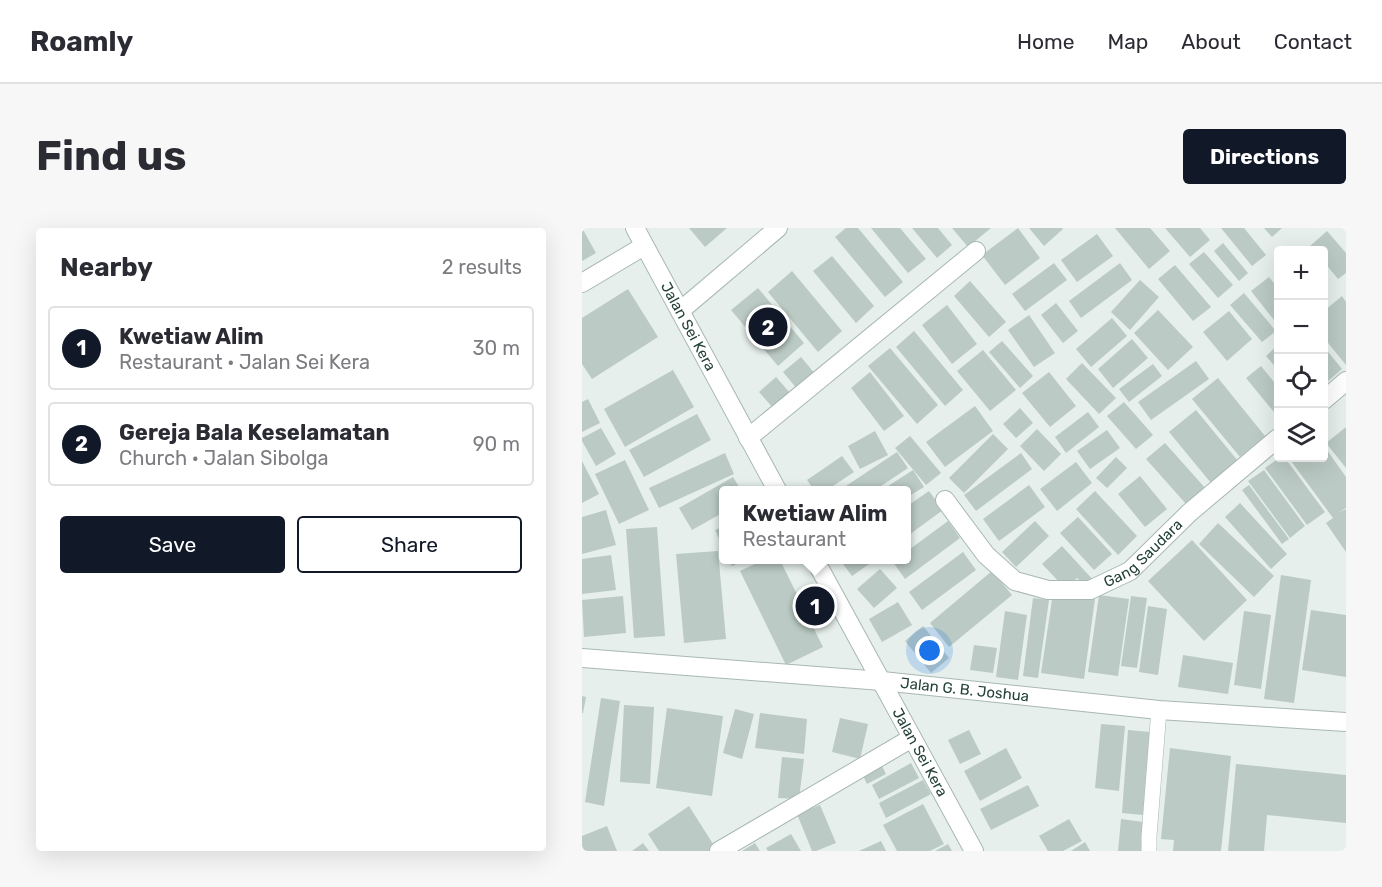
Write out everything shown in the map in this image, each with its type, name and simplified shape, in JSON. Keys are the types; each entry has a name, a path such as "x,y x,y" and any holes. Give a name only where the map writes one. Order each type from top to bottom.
{"street":[{"name":"Jalan Sei Kera","path":"635,228 775,486"},
{"path":"680,311 778,228"},
{"path":"582,282 644,246"},
{"path":"748,438 976,251"},
{"path":"1328,396 1346,381"},
{"name":"Gang Saudara","path":"945,500 986,555 1015,582 1048,590 1090,590 1130,571 1190,513 1274,441"},
{"name":"Jalan Sei Kera","path":"817,564 974,851"},
{"name":"Jalan G. B. Joshua","path":"582,658 882,681 1159,710 1346,722"},
{"path":"719,851 912,738"}],"lane":[{"path":"1149,851 1159,710"}],"building":[{"path":"582,228 596,253 582,261"},
{"path":"689,228 727,228 705,247"},
{"path":"846,228 858,228 903,282 885,297 835,237"},
{"path":"871,228 900,228 926,259 908,273"},
{"path":"912,228 938,228 952,245 937,258"},
{"path":"952,228 991,228 968,247"},
{"path":"1018,228 1040,258 1005,285 982,255"},
{"path":"1029,228 1062,228 1063,229 1044,246"},
{"path":"1115,228 1150,228 1170,251 1149,269"},
{"path":"1165,228 1200,228 1210,240 1190,257"},
{"path":"1221,228 1244,228 1266,255 1252,266"},
{"path":"1264,228 1282,228 1272,237"},
{"path":"1327,231 1346,253 1346,273 1338,279 1328,267 1328,246 1310,246"},
{"path":"1097,234 1113,256 1077,282 1061,260"},
{"path":"1223,243 1248,273 1239,281 1214,251"},
{"path":"1204,252 1233,285 1218,298 1189,264"},
{"path":"832,256 874,306 856,323 813,271"},
{"path":"1054,263 1067,280 1025,311 1012,294"},
{"path":"1120,263 1132,280 1081,318 1069,301"},
{"path":"1175,265 1211,307 1193,321 1158,279"},
{"path":"792,271 842,331 818,352 768,292"},
{"path":"1269,277 1274,283 1274,320 1251,291"},
{"path":"1140,280 1159,297 1130,330 1111,312"},
{"path":"970,281 1006,322 989,337 954,296"},
{"path":"758,288 804,343 778,366 731,310"},
{"path":"628,289 658,337 592,379 582,364 582,318"},
{"path":"1244,293 1274,329 1274,333 1262,342 1230,305"},
{"path":"1342,296 1346,302 1346,365 1328,343 1328,308"},
{"path":"1056,303 1078,331 1063,343 1041,315"},
{"path":"947,305 977,344 952,364 922,325"},
{"path":"1158,310 1193,347 1168,370 1134,333"},
{"path":"1229,311 1252,339 1227,361 1203,332"},
{"path":"1029,315 1055,353 1034,367 1008,330"},
{"path":"1112,318 1127,336 1091,367 1076,349"},
{"path":"914,331 963,390 945,406 896,347"},
{"path":"1132,339 1148,358 1113,388 1098,369"},
{"path":"1002,341 1033,376 1020,388 989,352"},
{"path":"890,348 938,405 917,424 868,366"},
{"path":"1274,349 1274,365 1266,356"},
{"path":"983,350 1016,390 990,411 957,371"},
{"path":"1328,352 1342,369 1328,381"},
{"path":"801,357 816,375 798,390 783,372"},
{"path":"1196,361 1209,379 1151,420 1138,402"},
{"path":"1082,363 1116,398 1099,414 1066,379"},
{"path":"1153,364 1162,376 1129,402 1119,389"},
{"path":"1261,366 1274,382 1274,412 1246,378"},
{"path":"673,370 694,407 625,447 604,409"},
{"path":"870,372 904,416 884,431 851,388"},
{"path":"1049,372 1076,406 1050,427 1022,393"},
{"path":"776,377 791,394 774,409 759,392"},
{"path":"1218,378 1265,436 1240,457 1192,399"},
{"path":"588,399 600,423 582,432 582,402"},
{"path":"1124,402 1153,435 1136,449 1107,416"},
{"path":"975,406 993,431 945,467 926,442"},
{"path":"1020,408 1033,423 1016,438 1003,424"},
{"path":"1196,410 1238,461 1211,483 1169,432"},
{"path":"1088,412 1099,427 1066,453 1055,437"},
{"path":"697,414 711,440 644,477 629,450"},
{"path":"1346,427 1346,468 1328,446 1328,441"},
{"path":"601,428 616,454 596,466 582,438"},
{"path":"1037,429 1061,454 1044,471 1020,446"},
{"path":"1107,430 1120,448 1090,469 1077,451"},
{"path":"875,431 888,455 860,469 848,446"},
{"path":"993,434 1008,449 964,493 949,478"},
{"path":"910,436 941,473 926,485 895,448"},
{"path":"1165,443 1206,489 1187,505 1146,459"},
{"path":"897,452 908,468 881,486 846,486"},
{"path":"1328,452 1346,477 1346,508 1338,513 1346,509 1346,552 1326,523 1333,518 1292,462 1328,462"},
{"path":"725,453 734,474 659,508 649,488"},
{"path":"1021,453 1032,469 976,511 964,495"},
{"path":"842,456 854,472 833,486 811,486 807,480"},
{"path":"1116,457 1127,468 1107,488 1096,478"},
{"path":"625,460 649,510 619,524 595,474"},
{"path":"582,461 599,494 582,503"},
{"path":"1076,462 1092,483 1057,511 1040,489"},
{"path":"1274,462 1288,462 1325,512 1307,525 1265,468"},
{"path":"913,470 924,487 911,495 911,486 888,486"},
{"path":"1264,470 1305,526 1290,538 1248,481"},
{"path":"1140,476 1167,509 1145,527 1118,494"},
{"path":"733,477 739,486 719,486 719,515 692,530 679,508"},
{"path":"1029,485 1045,507 999,541 983,519"},
{"path":"1249,485 1289,539 1282,544 1242,490"},
{"path":"929,491 943,510 911,533 911,504"},
{"path":"1095,491 1137,536 1118,555 1076,509"},
{"path":"1240,503 1287,554 1271,569 1225,517"},
{"path":"606,510 616,545 582,554 582,517"},
{"path":"1078,517 1112,554 1094,570 1060,533"},
{"path":"948,521 960,538 905,579 894,564 911,564 911,548"},
{"path":"1035,521 1049,536 1016,567 1002,552"},
{"path":"1218,523 1274,576 1254,597 1199,544"},
{"path":"657,527 665,636 634,638 626,529"},
{"path":"1192,540 1247,600 1204,641 1148,581"},
{"path":"1062,546 1095,582 1087,589 1077,578 1066,589 1042,564"},
{"path":"718,551 726,639 684,643 676,554"},
{"path":"963,552 976,570 922,610 909,592"},
{"path":"611,555 616,590 582,594 582,559"},
{"path":"755,564 782,564 823,647 786,665 740,571"},
{"path":"843,564 869,564 852,576"},
{"path":"880,569 897,588 874,608 857,589"},
{"path":"992,571 1012,595 949,647 930,623"},
{"path":"1281,575 1311,580 1294,703 1264,699"},
{"path":"1053,593 1095,599 1084,679 1041,673"},
{"path":"1099,595 1129,599 1118,676 1088,672"},
{"path":"623,596 626,633 584,637 582,600"},
{"path":"1131,596 1147,598 1137,668 1121,666"},
{"path":"1033,598 1049,600 1038,678 1023,676"},
{"path":"898,602 912,625 882,642 869,619"},
{"path":"1148,606 1167,609 1158,675 1139,672"},
{"path":"1311,610 1346,615 1346,677 1302,670"},
{"path":"1005,611 1027,615 1018,680 996,677"},
{"path":"1244,611 1271,615 1261,689 1234,685"},
{"path":"923,626 949,658 931,673 905,641"},
{"path":"974,645 997,648 993,673 970,670"},
{"path":"1183,655 1233,663 1228,694 1178,687"},
{"path":"582,696 586,697 583,713 582,713"},
{"path":"601,698 620,701 604,806 585,802"},
{"path":"624,705 654,707 650,784 620,782"},
{"path":"667,708 723,716 712,796 656,788"},
{"path":"735,709 754,714 742,759 723,753"},
{"path":"760,713 807,719 804,754 755,748"},
{"path":"840,718 868,724 860,759 832,752"},
{"path":"1101,724 1125,726 1119,791 1095,788"},
{"path":"969,730 981,754 960,764 948,740"},
{"path":"1128,730 1150,732 1143,815 1122,813"},
{"path":"1006,748 1022,778 980,801 964,771"},
{"path":"1170,748 1231,756 1221,851 1173,851 1174,840 1161,839"},
{"path":"782,757 804,759 799,799 778,798"},
{"path":"880,762 886,774 867,784 861,772"},
{"path":"911,763 919,778 879,799 872,785"},
{"path":"1236,764 1346,775 1346,823 1267,815 1264,851 1228,851"},
{"path":"923,780 931,794 886,818 879,803"},
{"path":"1028,785 1039,806 991,830 980,809"},
{"path":"923,804 944,844 930,851 897,851 883,825"},
{"path":"820,805 836,843 812,851 797,814"},
{"path":"689,806 715,847 709,851 659,851 648,834"},
{"path":"1069,819 1082,841 1063,851 1048,851 1039,836"},
{"path":"1121,819 1144,822 1141,851 1118,851"},
{"path":"607,826 617,851 582,851 582,836"},
{"path":"791,834 801,851 768,851 766,848"},
{"path":"881,841 886,851 859,851"},
{"path":"1085,842 1090,851 1071,851"},
{"path":"643,843 649,851 632,851"},
{"path":"755,843 760,851 742,851"},
{"path":"948,844 952,851 935,851"}],"place":[{"name":"Gereja Bala Keselamatan","path":"768,327"},
{"name":"Kwetiaw Alim","path":"815,606"}]}
